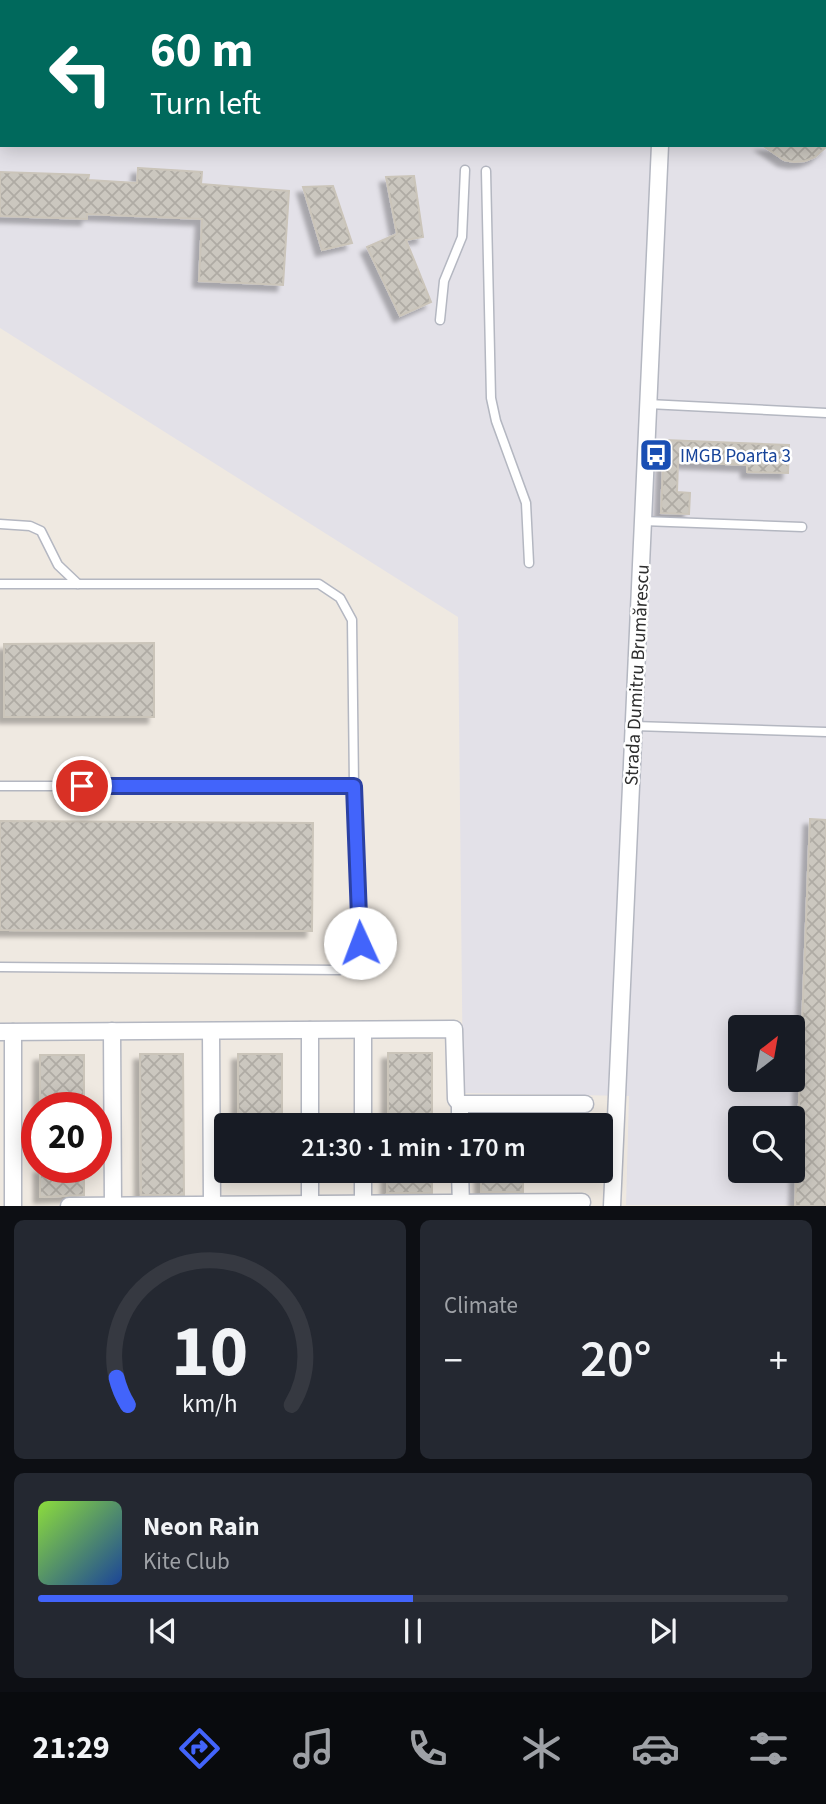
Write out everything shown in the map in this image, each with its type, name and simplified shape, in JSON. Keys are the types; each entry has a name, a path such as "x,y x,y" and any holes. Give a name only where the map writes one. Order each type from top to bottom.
{"street":[{"name":"Strada Dumitru Brumărescu","path":"612,1206 660,147"},
{"path":"13,1206 7,1032 454,1029 456,1099 460,1104 460,1113"},
{"path":"310,1030 310,1113"},
{"path":"363,1030 363,1113"},
{"path":"112,1031 113,1205"},
{"path":"211,1031 212,1205"},
{"path":"460,1104 585,1104"},
{"path":"310,1183 310,1205"},
{"path":"363,1183 363,1203"},
{"path":"460,1183 461,1204"},
{"path":"69,1206 582,1202"}],"lane":[{"path":"440,320 444,281 462,237 465,170"},
{"path":"486,172 491,398 496,421 526,503 529,564"},
{"path":"648,404 826,413"},
{"path":"643,521 802,527"},
{"path":"0,524 30,526 41,531 58,565 78,584"},
{"path":"0,584 319,584 340,598 352,620 354,786 360,943 357,961 338,970 0,967"},
{"path":"634,726 826,733"},
{"path":"0,786 354,786"}],"shaded area":[{"path":"0,147 826,147 826,1205 626,1205 629,1096 463,1093 458,617 0,328"}],"building":[{"path":"765,147 826,147 815,157 805,161 784,160"},
{"path":"138,168 202,172 201,184 289,191 283,285 199,281 202,219 87,214 87,219 0,216 0,172 89,175 88,180 137,183"},
{"path":"414,176 423,237 406,240 431,302 400,316 367,247 397,234 386,177"},
{"path":"333,186 352,243 322,250 303,187"},
{"path":"664,440 789,445 788,473 747,472 747,465 678,462 677,492 690,493 689,514 661,513"},
{"path":"154,643 154,717 4,717 4,644"},
{"path":"810,819 826,820 826,1206 795,1206 796,1183 805,1183 805,1106 799,1106 799,1092 805,1092 805,1015 802,1015"},
{"path":"0,821 313,823 312,931 0,930"},
{"path":"388,1053 432,1053 432,1113 388,1113"},
{"path":"140,1054 183,1054 184,1195 141,1195"},
{"path":"238,1054 282,1054 282,1113 238,1113"},
{"path":"40,1055 84,1055 84,1092 40,1092"},
{"path":"40,1183 84,1183 84,1195 40,1197"},
{"path":"387,1183 432,1183 432,1193 387,1193"},
{"path":"481,1183 523,1183 523,1192 481,1192"}],"place":[{"name":"IMGB Poarta 3","path":"656,455"}],"route":[{"path":"82,786 354,786 360,943"}]}
